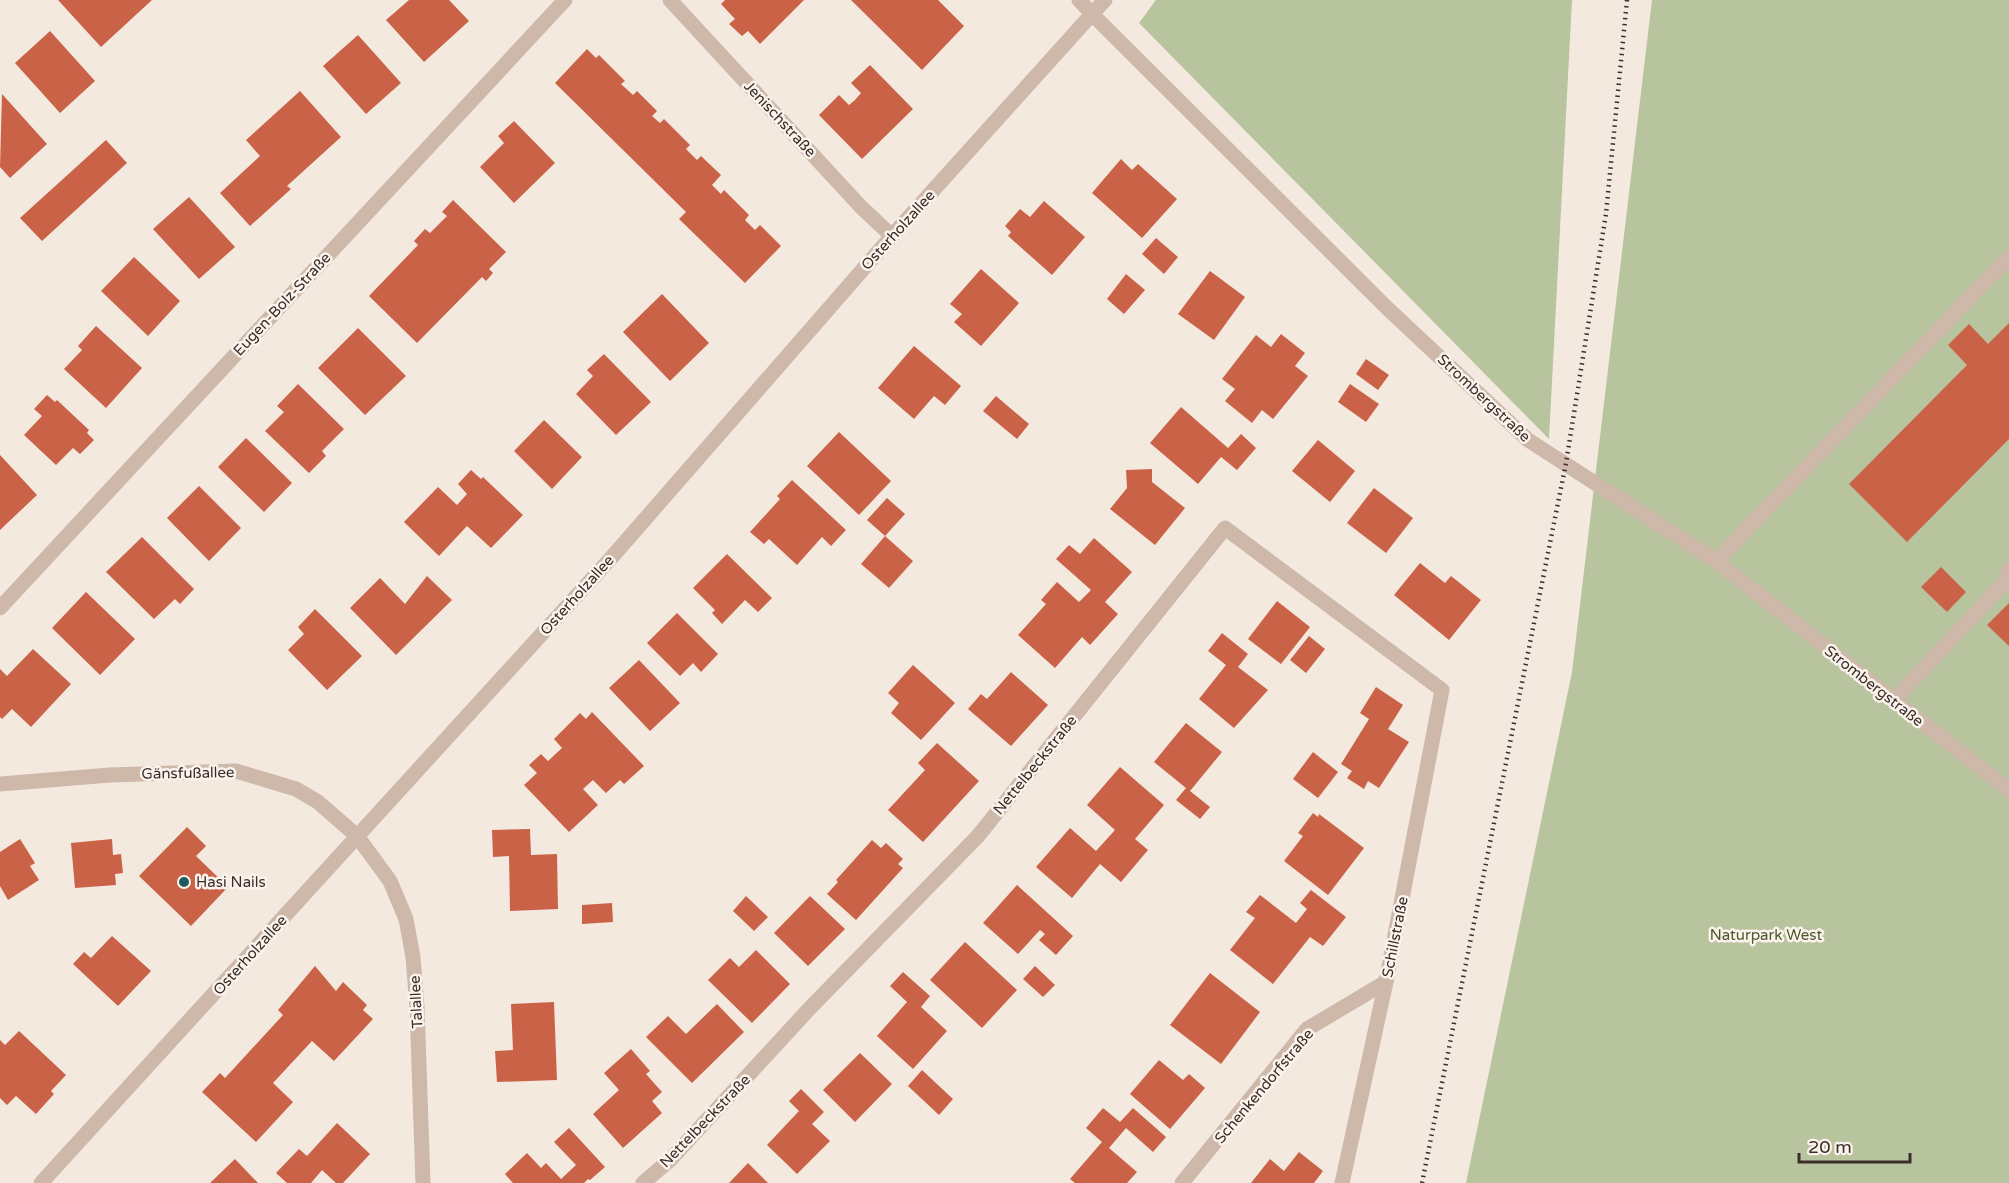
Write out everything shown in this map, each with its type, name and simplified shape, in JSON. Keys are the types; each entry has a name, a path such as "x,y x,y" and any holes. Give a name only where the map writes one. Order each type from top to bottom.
{"street":[{"name":"Eugen-Bolz-Straße","path":"0,608 565,0"},
{"name":"Jenischstraße","path":"670,0 861,207 892,236"},
{"name":"Strombergstraße","path":"1079,0 1387,308 1528,440 1716,561 2009,790"},
{"name":"Osterholzallee","path":"41,1183 612,557 892,236 1105,0"},
{"path":"1716,561 2009,257"},
{"name":"Nettelbeckstraße","path":"643,1183 671,1159 809,1009 978,836 1225,528 1442,690"},
{"path":"1893,700 2005,582 2009,570"},
{"name":"Schillstraße","path":"1342,1183 1386,982 1442,690"},
{"name":"Gänsfußallee","path":"0,784 110,775 236,771 296,789 318,802 357,836"},
{"name":"Talallee","path":"357,836 390,881 405,919 413,957 423,1183"},
{"name":"Schenkendorfstraße","path":"1182,1183 1308,1029 1386,982"}],"green space":[{"path":"1156,0 1572,0 1549,439 1139,23"},
{"name":"Naturpark West","path":"1652,0 2009,0 2009,1183 1466,1183 1572,672"}],"building":[{"path":"58,0 152,0 101,47"},
{"path":"409,0 449,0 469,21 424,62 386,20"},
{"path":"725,0 804,0 760,44 748,31 742,36 729,24 735,19 721,4"},
{"path":"851,0 938,0 964,26 922,70"},
{"path":"50,31 95,81 60,113 15,63"},
{"path":"358,35 401,83 366,114 323,66"},
{"path":"587,49 596,58 599,55 625,81 621,84 633,95 637,91 657,111 652,116 660,123 664,119 690,145 686,149 697,160 701,156 721,175 712,185 721,194 724,190 749,215 745,220 755,230 760,225 781,246 745,283 679,219 686,212 555,83"},
{"path":"870,65 913,109 862,159 819,115 839,95 849,105 855,100 861,93 851,83"},
{"path":"300,91 341,137 287,186 291,189 250,226 220,193 260,156 246,140"},
{"path":"2,94 47,144 10,178 0,167"},
{"path":"514,121 555,163 514,203 480,167 504,143 498,136"},
{"path":"106,140 127,163 42,241 20,218"},
{"path":"1121,159 1132,170 1138,164 1177,199 1142,238 1092,193"},
{"path":"189,197 235,247 199,279 153,229"},
{"path":"453,200 506,252 489,269 493,273 486,281 482,277 417,343 369,296 418,245 414,241 425,229 430,233 447,216 442,212"},
{"path":"1044,201 1085,237 1052,275 1008,236 1011,232 1005,226 1020,209 1030,217"},
{"path":"1156,238 1178,257 1164,274 1142,254"},
{"path":"134,257 180,301 148,336 101,291"},
{"path":"981,269 1019,303 981,346 954,322 962,314 950,304"},
{"path":"1210,271 1245,297 1214,340 1178,314"},
{"path":"1126,274 1145,290 1124,314 1107,299"},
{"path":"662,294 709,343 670,381 623,332"},
{"path":"2009,323 2009,439 1907,542 1849,484 1967,365 1948,345 1969,324 1988,344"},
{"path":"96,326 142,368 106,408 64,369 82,350 78,346"},
{"path":"358,328 406,376 365,415 318,368"},
{"path":"1281,334 1305,353 1295,366 1308,376 1273,419 1262,410 1252,423 1225,401 1235,389 1222,379 1256,335 1271,347"},
{"path":"914,346 961,386 945,405 934,396 914,419 878,388"},
{"path":"604,354 651,402 616,435 576,394 593,376 587,370"},
{"path":"1366,359 1389,375 1378,390 1356,374"},
{"path":"298,384 344,429 322,451 326,456 309,473 265,431 284,412 277,406"},
{"path":"1350,384 1379,404 1366,422 1338,402"},
{"path":"47,395 55,402 57,400 89,430 87,433 94,440 80,454 73,448 56,465 24,435 42,416 34,409"},
{"path":"996,396 1029,424 1017,439 983,411"},
{"path":"1181,407 1228,448 1241,434 1256,448 1237,470 1221,457 1198,484 1150,443"},
{"path":"544,420 582,457 552,489 514,451"},
{"path":"839,432 891,481 859,515 807,466"},
{"path":"246,438 292,483 264,512 218,467"},
{"path":"1318,440 1355,471 1330,502 1292,471"},
{"path":"0,455 37,495 0,530"},
{"path":"1152,469 1152,482 1185,508 1155,545 1110,509 1127,488 1126,470"},
{"path":"471,470 481,479 483,477 523,515 491,548 467,526 439,556 404,522 438,487 457,505 467,494 458,484"},
{"path":"792,480 846,530 831,546 822,537 797,565 769,539 764,544 750,532 780,499 777,496"},
{"path":"199,486 241,528 209,561 167,518"},
{"path":"1374,488 1413,518 1386,553 1347,523"},
{"path":"887,498 905,514 885,536 867,520"},
{"path":"885,536 913,561 889,588 861,564"},
{"path":"142,537 194,589 180,604 175,599 154,619 106,572"},
{"path":"1094,538 1132,572 1105,602 1118,614 1090,645 1082,637 1055,668 1018,635 1046,604 1041,600 1057,582 1079,602 1091,590 1056,559 1069,545 1080,554"},
{"path":"727,554 772,598 758,612 745,600 722,624 712,613 715,610 693,588"},
{"path":"1420,563 1445,583 1451,576 1481,600 1449,640 1394,595"},
{"path":"1941,567 1966,592 1947,612 1921,587"},
{"path":"427,576 452,600 396,655 350,608 380,578 405,604"},
{"path":"86,592 135,639 100,675 52,628"},
{"path":"1277,601 1310,627 1281,664 1248,639"},
{"path":"2009,603 2009,646 1987,625"},
{"path":"315,609 362,656 327,690 288,650 304,634 298,627"},
{"path":"677,613 718,654 701,672 693,663 680,676 647,643"},
{"path":"1222,633 1248,654 1238,667 1268,690 1234,728 1199,699 1226,665 1208,651"},
{"path":"1309,636 1325,649 1306,673 1290,660"},
{"path":"33,649 71,684 31,727 12,709 2,719 0,717 0,669 7,676"},
{"path":"639,660 680,703 650,731 609,688"},
{"path":"913,665 955,703 921,740 891,713 899,703 888,693"},
{"path":"1011,672 1048,705 1011,746 968,709 981,694 987,699"},
{"path":"1376,687 1403,705 1388,729 1409,742 1379,788 1368,781 1364,789 1347,778 1352,771 1341,764 1369,719 1360,713"},
{"path":"592,712 644,766 624,784 620,780 606,793 593,780 583,789 598,805 569,832 524,785 537,773 529,765 541,754 548,761 562,748 554,739 580,713 586,719"},
{"path":"1186,723 1222,752 1190,791 1210,807 1200,819 1176,800 1186,788 1154,762"},
{"path":"937,743 979,781 923,842 888,810 925,770 918,763"},
{"path":"1313,752 1338,772 1318,798 1293,779"},
{"path":"1120,767 1164,805 1135,839 1148,850 1121,882 1100,864 1072,898 1036,867 1070,828 1096,851 1115,830 1087,805"},
{"path":"1313,813 1318,817 1319,814 1364,848 1328,895 1284,861 1303,836 1298,833"},
{"name":"Hasi Nails","path":"187,827 206,846 196,856 228,887 191,926 139,876"},
{"path":"530,829 531,855 557,854 558,909 510,911 509,856 493,857 492,830"},
{"path":"20,839 35,863 30,866 39,880 8,900 0,886 0,852"},
{"path":"112,839 113,855 121,854 123,873 115,874 116,885 75,888 71,843"},
{"path":"872,840 881,848 886,843 903,859 898,864 903,868 856,920 827,894 838,882 836,880"},
{"path":"1017,885 1073,936 1056,955 1039,940 1045,934 1040,930 1018,954 983,923"},
{"path":"1311,890 1346,917 1323,946 1310,937 1273,984 1230,950 1255,918 1246,912 1260,895 1296,923 1307,909 1300,903"},
{"path":"746,896 768,917 754,931 733,911"},
{"path":"810,896 845,929 808,966 774,933"},
{"path":"612,903 613,922 582,924 582,905"},
{"path":"112,936 151,971 118,1006 73,964 84,952 91,958"},
{"path":"965,942 1017,990 982,1028 930,980"},
{"path":"756,950 790,984 752,1023 708,980 730,958 739,967"},
{"path":"315,966 336,991 343,982 367,1005 363,1010 373,1019 334,1061 312,1041 273,1083 293,1102 256,1142 202,1092 220,1073 225,1078 283,1015 278,1010"},
{"path":"1035,966 1055,985 1043,997 1023,979"},
{"path":"903,972 930,996 921,1007 947,1031 913,1069 877,1036 907,1002 890,986"},
{"path":"1210,973 1260,1012 1221,1064 1170,1025"},
{"path":"554,1002 557,1080 497,1082 495,1051 513,1050 511,1004"},
{"path":"717,1004 744,1032 692,1083 646,1037 668,1016 686,1034"},
{"path":"19,1031 66,1075 51,1091 54,1094 36,1114 16,1096 7,1105 0,1098 0,1040 5,1045"},
{"path":"631,1049 650,1071 646,1074 662,1092 652,1101 662,1113 623,1148 593,1114 619,1090 604,1073"},
{"path":"860,1053 892,1084 855,1122 823,1090"},
{"path":"1159,1060 1183,1080 1189,1074 1205,1088 1170,1129 1130,1094"},
{"path":"922,1070 953,1099 939,1115 908,1086"},
{"path":"801,1089 824,1112 812,1124 830,1141 797,1174 767,1145 799,1111 789,1101"},
{"path":"1103,1108 1120,1122 1133,1108 1166,1137 1153,1152 1126,1128 1109,1148 1137,1172 1127,1183 1075,1183 1070,1179 1102,1142 1086,1128"},
{"path":"337,1123 370,1154 343,1183 336,1183 322,1170 311,1183 287,1183 276,1173 299,1149 307,1156"},
{"path":"569,1128 605,1167 590,1180 584,1183 513,1183 505,1174 527,1153 541,1168 546,1163 561,1179 576,1165 554,1142"},
{"path":"1299,1152 1323,1171 1314,1183 1251,1183 1270,1159 1284,1171"},
{"path":"235,1159 258,1183 210,1183"},
{"path":"748,1163 768,1183 729,1183"}],"railway":[{"path":"1422,1183 1566,463 1606,214 1627,0"}],"place":[{"name":"Hasi Nails","path":"184,882"}]}
